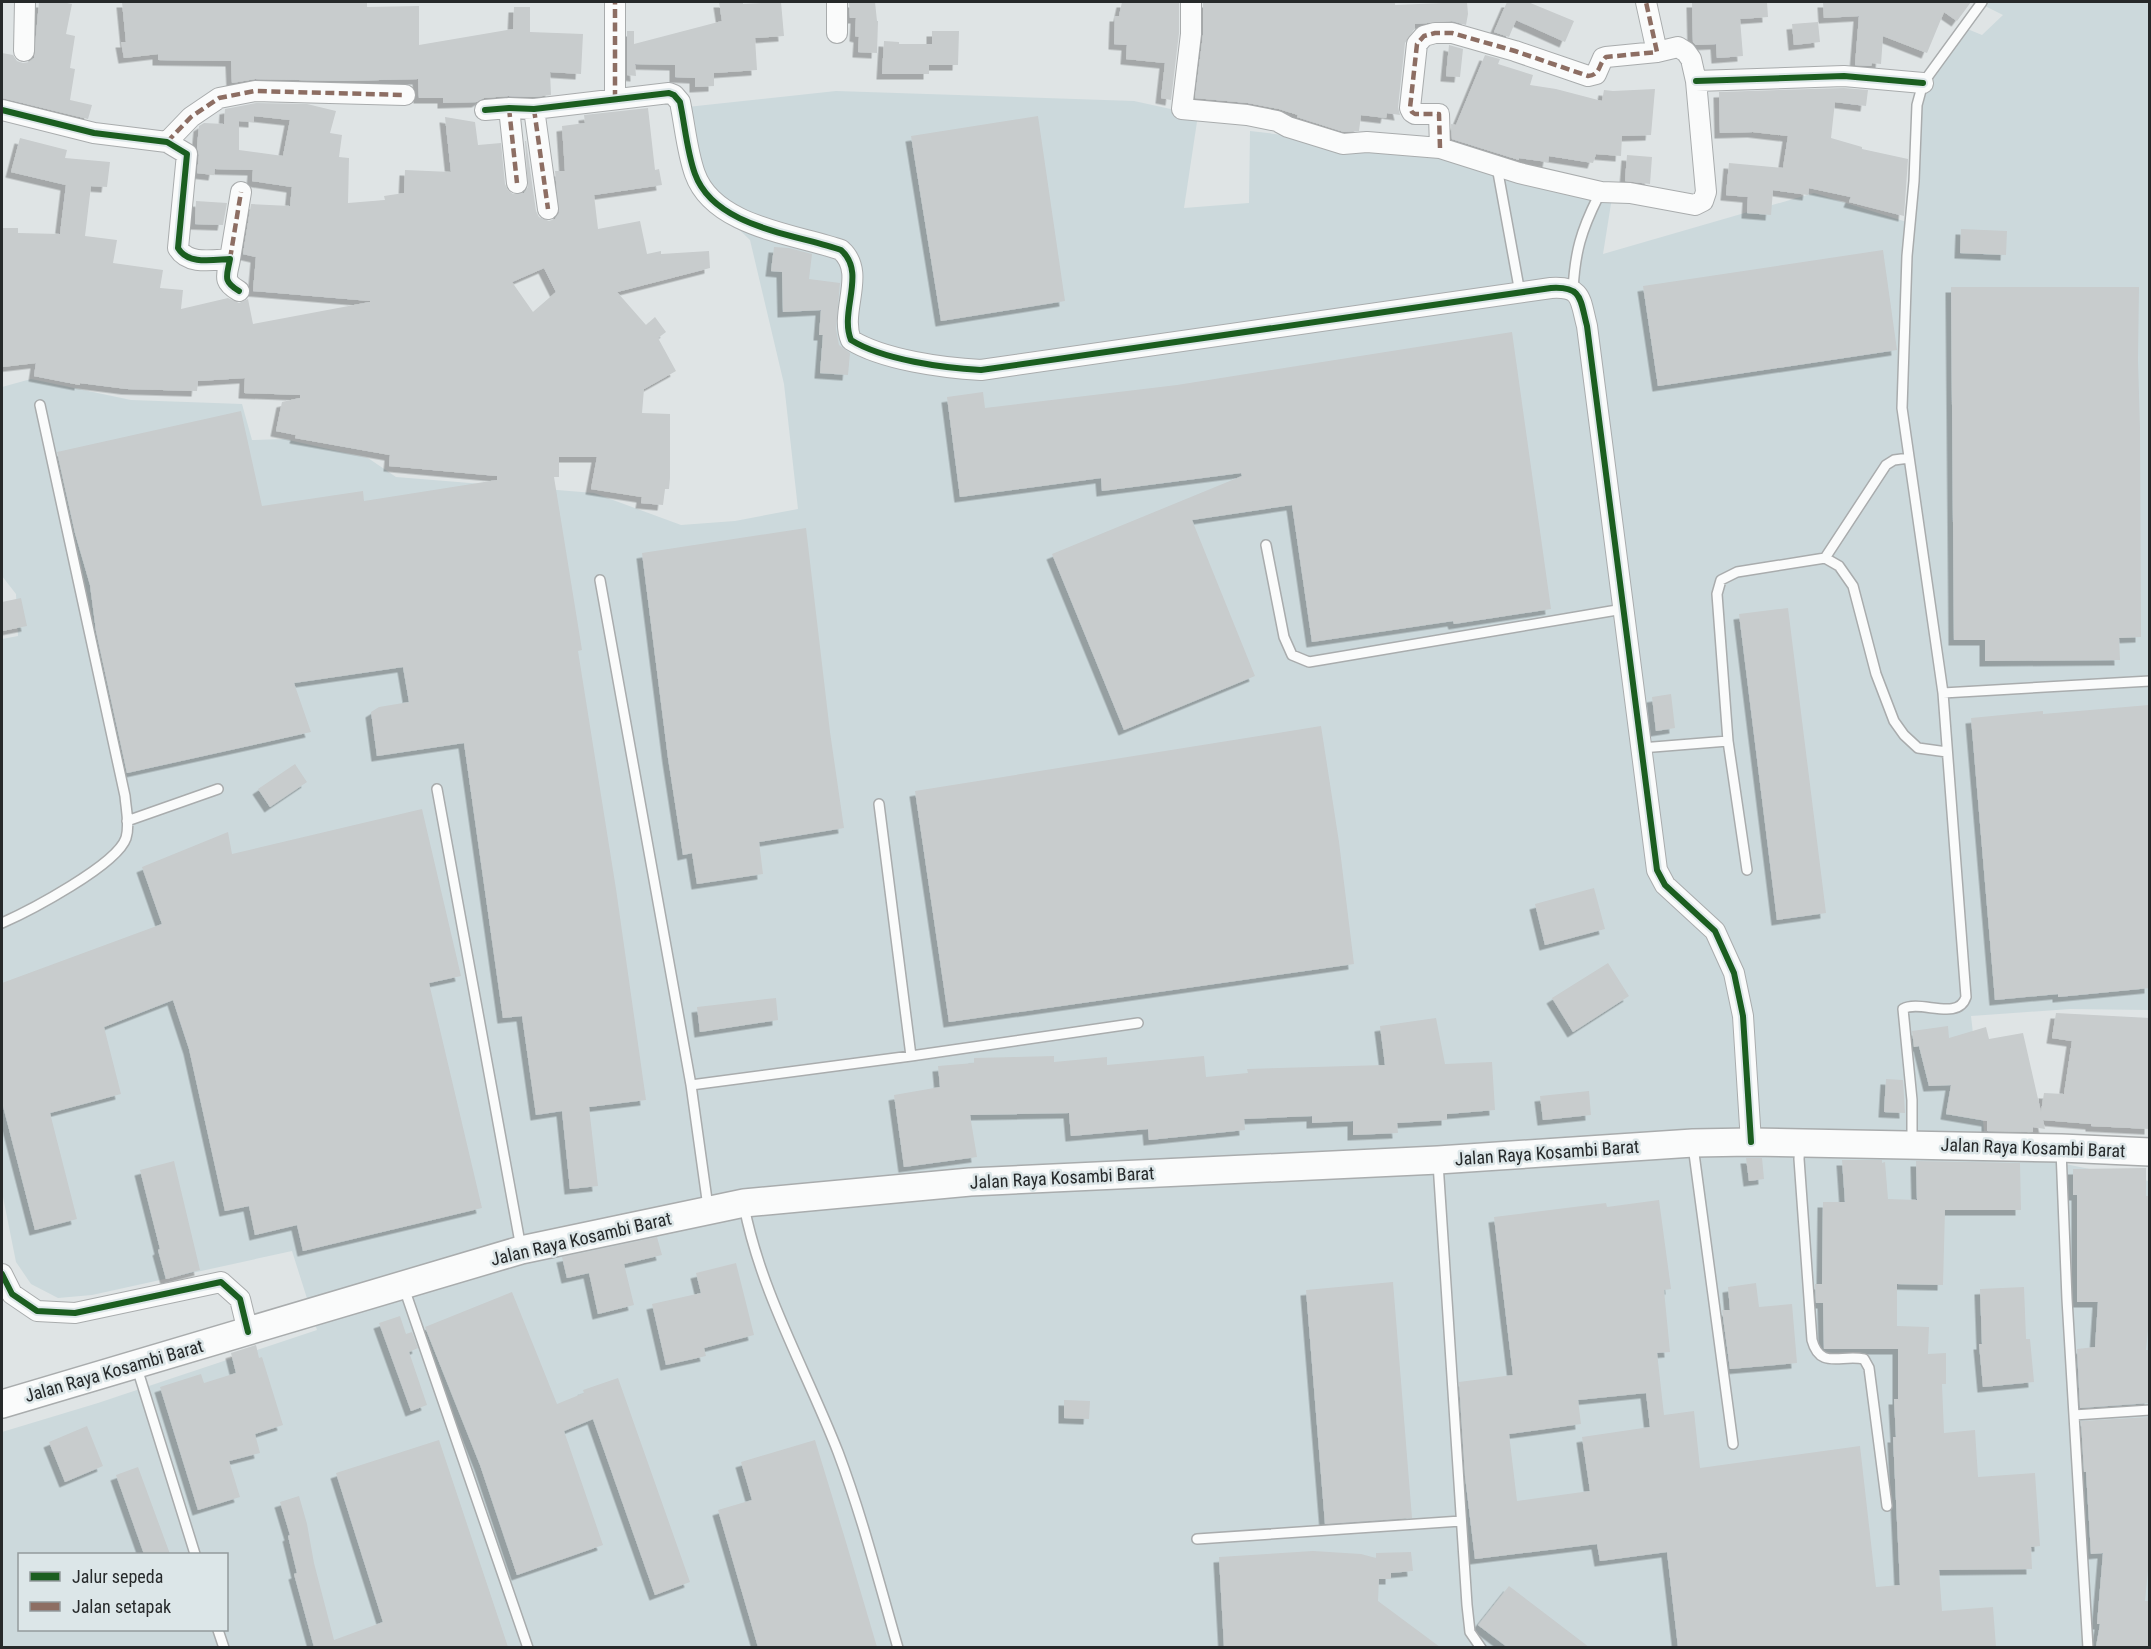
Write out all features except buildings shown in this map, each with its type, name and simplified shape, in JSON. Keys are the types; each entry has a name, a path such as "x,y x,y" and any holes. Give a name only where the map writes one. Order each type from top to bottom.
{"main road":[{"name":"Jalan Raya Kosambi Barat","path":"2,1404 521,1250 744,1203 979,1181 1438,1161 1693,1143 1912,1145 2150,1152"}],"street":[{"path":"24,51 25,2"},
{"path":"615,2 615,99"},
{"path":"837,2 837,33"},
{"path":"1191,2 1191,34 1182,109 1276,121 1343,144 1367,142 1440,148 1497,167 1601,192 1630,193 1695,205 1703,201 1706,192 1696,81 1691,59 1678,47 1657,52 1606,57 1603,58 1596,74 1588,76 1515,51 1452,33 1435,33 1425,36 1417,44 1410,108 1415,114 1439,114 1440,148"},
{"path":"1646,2 1657,52"},
{"path":"1696,81 1844,76 1923,83"},
{"path":"167,142 190,117 219,98 255,91 405,95"},
{"path":"485,110 534,109 669,93 674,95 680,102 695,173 713,200 724,211 764,228 841,250 850,259 852,266 853,276 848,310 848,332 851,340 868,348 929,364 981,370 1520,293 1562,288 1573,290 1578,296 1587,326 1657,870 1665,885 1715,931 1734,973 1743,1016 1752,1142"},
{"path":"509,108 517,183"},
{"path":"534,109 548,209"},
{"path":"2,110 94,133 167,142 187,154 178,248 182,254 203,261 230,259"},
{"path":"239,291 228,285 226,278 241,192"},
{"path":"2,1274 12,1294 37,1311 75,1313 221,1282 240,1299 248,1332"}],"lane":[{"path":"1912,1145 1912,1100 1903,1009 1910,1006 1953,1009 1960,1007 1966,1000 1943,693 1902,408 1907,256 1914,181 1917,105 1923,83 1982,2"},
{"path":"1497,167 1520,293"},
{"path":"1573,290 1575,258 1581,234 1598,197"},
{"path":"2,923 32,910 93,870 115,852 126,838 125,796 40,405"},
{"path":"1825,558 1886,465 1894,460 1909,458"},
{"path":"1266,545 1284,637 1292,655 1309,662 1623,609"},
{"path":"1747,870 1728,741 1717,594 1721,580 1737,572 1825,558 1839,566 1853,586 1876,674 1894,721 1904,735 1918,748 1947,752"},
{"path":"600,580 691,1085 708,1210"},
{"path":"1943,693 2150,681"},
{"path":"1641,748 1728,741"},
{"path":"127,822 218,789"},
{"path":"437,789 521,1250"},
{"path":"879,804 911,1056"},
{"path":"691,1085 1138,1023"},
{"path":"1693,1143 1733,1444"},
{"path":"1800,1143 1799,1159 1812,1340 1815,1350 1821,1357 1864,1359 1869,1368 1887,1506"},
{"path":"2061,1148 2088,1647"},
{"path":"1438,1161 1470,1632 1481,1647"},
{"path":"744,1203 768,1287 837,1451 856,1505 898,1647"},
{"path":"403,1285 528,1647"},
{"path":"136,1365 195,1553"},
{"path":"2074,1415 2150,1410"},
{"path":"1197,1539 1461,1521"},
{"path":"219,1631 224,1647"}],"shaded area":[{"path":"1988,2 2149,2 2149,1010 2070,1009 1971,1016 1986,1148 2149,1181 2149,1647 2,1648 2,1432 98,1403 317,1330 292,1251 92,1295 58,1298 31,1284 16,1262 2,1192 2,639 18,636 16,594 2,576 2,387 31,379 131,400 242,404 252,440 284,439 368,458 396,477 594,493 681,525 735,521 798,509 784,384 750,240 694,186 678,108 836,91 1134,101 1198,115 1184,208 1249,203 1250,131 1477,158 1614,185 1603,254 1814,193 1913,224 1923,85 1965,28 1982,35 2003,15 1985,6"}],"marked path":[{"path":"615,2 615,99"},
{"path":"1440,148 1439,114 1415,114 1410,108 1417,44 1424,36 1435,33 1452,33 1515,51 1588,76 1595,74 1606,57 1657,52 1646,2"},
{"path":"167,142 191,117 219,98 255,91 405,95"},
{"path":"509,108 517,183"},
{"path":"534,109 548,209"},
{"path":"230,259 241,192"}],"cycle path":[{"path":"1696,81 1844,76 1923,83"},
{"path":"485,110 534,109 669,93 674,95 680,102 692,166 705,192 719,206 758,226 841,250 852,270 848,317 851,340 896,358 932,365 981,370 1551,288 1569,289 1575,292 1581,302 1587,326 1657,870 1665,885 1715,931 1734,973 1743,1016 1751,1142"},
{"path":"2,110 94,133 167,142 187,154 178,248 182,253 194,259 230,259 227,278 230,284 239,291"},
{"path":"2,1274 12,1294 37,1311 75,1313 221,1282 240,1299 248,1332"}]}
